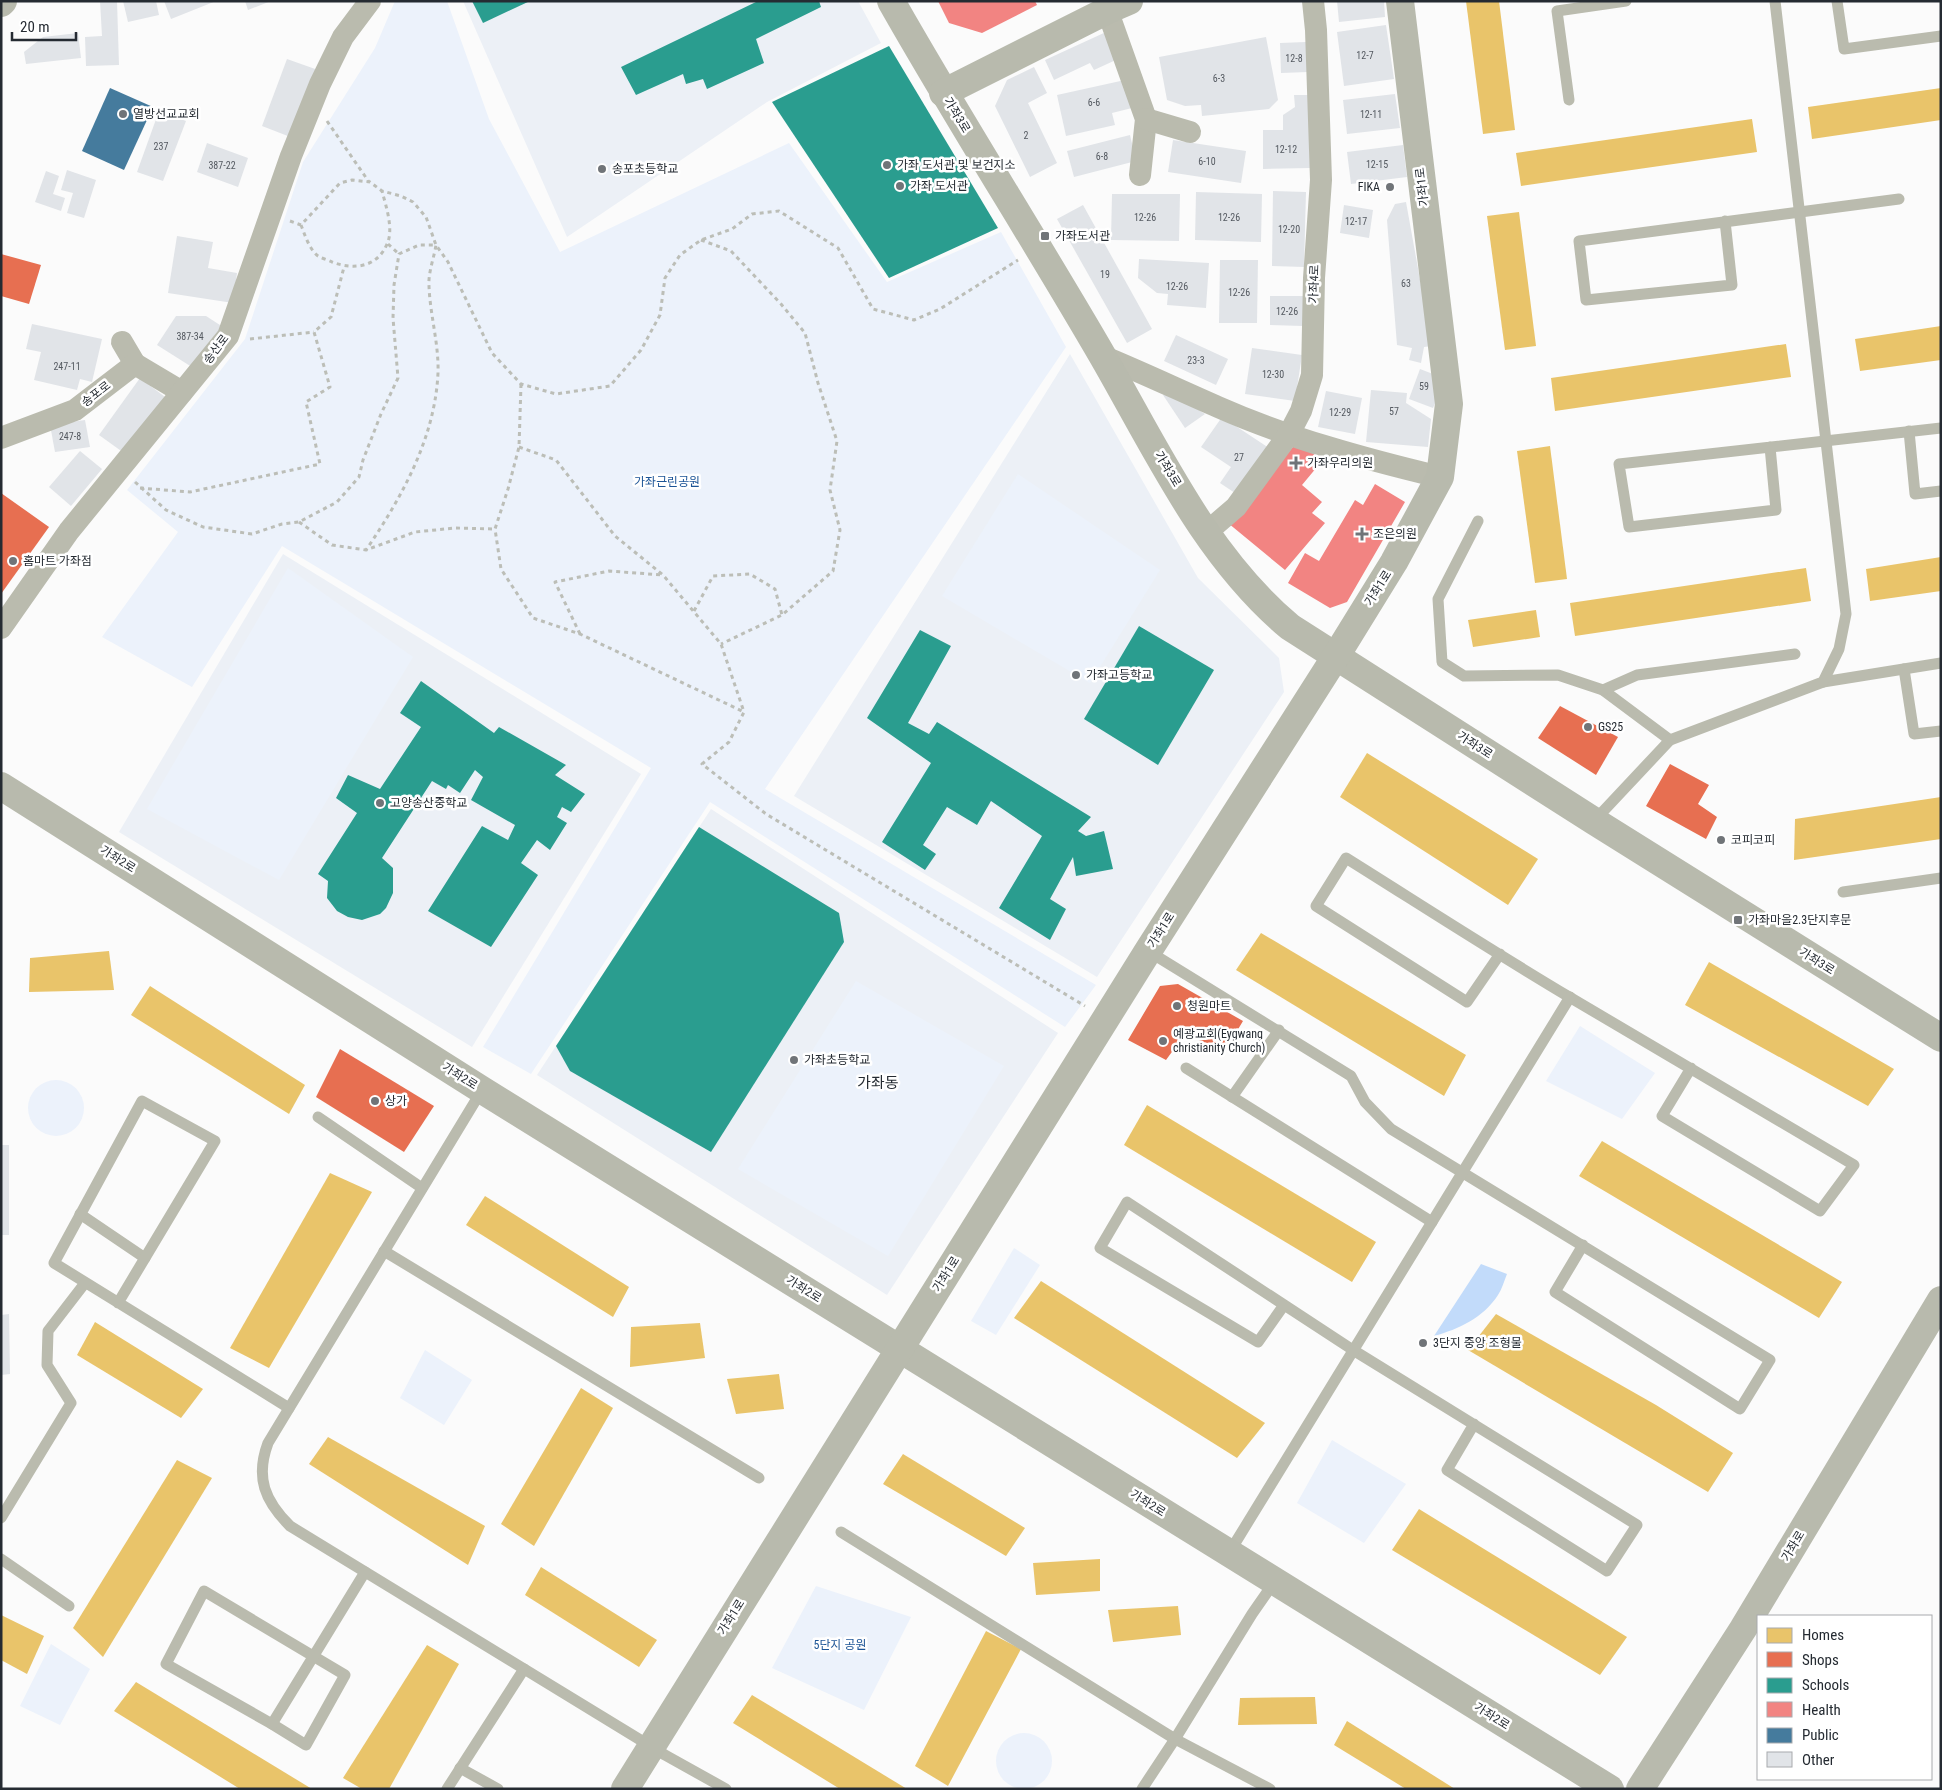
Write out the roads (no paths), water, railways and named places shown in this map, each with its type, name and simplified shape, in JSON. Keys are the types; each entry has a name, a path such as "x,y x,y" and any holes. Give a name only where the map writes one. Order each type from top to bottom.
{"street":[{"name":"송산로","path":"1,628 69,531 228,336 291,156 320,84 343,37 370,1"},
{"name":"가좌3로","path":"891,1 943,92 1206,532 1229,564 1268,609 1290,627 1594,821 1941,1038"},
{"name":"가좌4로","path":"1206,532 1236,507 1289,434 1301,411 1312,375 1314,278 1321,180 1316,30 1313,1"},
{"name":"가좌1로","path":"625,1789 1148,951 1336,656 1394,562 1440,478 1449,404 1400,1"},
{"path":"943,92 1114,4 1146,119 1140,174"},
{"path":"1146,119 1190,132"},
{"path":"122,342 135,364 182,392"},
{"path":"1102,356 1145,373 1218,408 1289,434 1440,478"},
{"name":"송포로","path":"1,438 75,410 135,364"},
{"name":"가좌2로","path":"1,786 482,1090 1610,1789"},
{"name":"가좌로","path":"1640,1789 1743,1629 1941,1300"}],"lane":[{"path":"1569,100 1557,11 1626,1"},
{"path":"1775,1 1846,614 1839,649 1823,682"},
{"path":"1837,1 1844,49 1941,36"},
{"path":"1725,221 1732,285 1586,300 1579,241 1725,221 1899,199"},
{"path":"1770,447 1776,510 1629,527 1619,464 1826,440 1941,428"},
{"path":"1908,431 1915,494 1941,491"},
{"path":"1478,521 1438,599 1442,662 1464,676 1558,675 1603,690 1670,740"},
{"path":"1603,690 1638,676 1795,654"},
{"path":"1594,821 1670,740 1823,682 1941,663"},
{"path":"1904,669 1914,734 1941,731"},
{"path":"1500,954 1467,1002 1316,906 1346,858 1570,997 1691,1068 1854,1165 1820,1211 1662,1116 1691,1068"},
{"path":"1843,892 1941,878"},
{"path":"1148,951 1351,1076 1365,1102 1391,1128 1463,1171 1770,1360 1740,1409 1555,1292 1583,1245"},
{"path":"1229,1552 1570,997"},
{"path":"1232,1097 1278,1030"},
{"path":"1186,1068 1432,1222"},
{"path":"482,1090 268,1443 262,1458 262,1476 267,1496 277,1512 290,1526 671,1760 726,1789"},
{"path":"118,1303 215,1141 142,1101 54,1263 85,1283 289,1408"},
{"path":"318,1117 422,1188"},
{"path":"1284,1305 1258,1342 1100,1248 1127,1202 1353,1350 1474,1424 1637,1525 1607,1571 1447,1470 1474,1424"},
{"path":"80,1214 145,1258"},
{"path":"384,1251 759,1478"},
{"path":"1,1518 71,1402 47,1364 48,1331 85,1283"},
{"path":"841,1532 1175,1739 1270,1789"},
{"path":"1,1560 69,1606"},
{"path":"272,1724 365,1572"},
{"path":"1142,1789 1274,1581"},
{"path":"204,1591 345,1675 306,1745 272,1724 166,1664 204,1591"},
{"path":"447,1789 524,1669"},
{"path":"460,1768 498,1789"}],"water":[{"path":"1481,1264 1507,1274 1498,1295 1485,1310 1470,1322 1434,1336"}],"place":[{"name":"열방선교교회","path":"123,114"},
{"name":"가좌 도서관 및 보건지소","path":"887,165"},
{"name":"송포초등학교","path":"602,169"},
{"name":"가좌 도서관","path":"900,186"},
{"name":"FIKA","path":"1390,187"},
{"name":"가좌도서관","path":"1045,236"},
{"name":"가좌우리의원","path":"1296,463"},
{"name":"조은의원","path":"1362,534"},
{"name":"홈마트 가좌점","path":"13,561"},
{"name":"가좌고등학교","path":"1076,675"},
{"name":"GS25","path":"1588,727"},
{"name":"고양송산중학교","path":"380,803"},
{"name":"코피코피","path":"1721,840"},
{"name":"가좌마을2.3단지후문","path":"1738,920"},
{"name":"청원마트","path":"1177,1006"},
{"name":"예광교회(Eygwang christianity Church)","path":"1163,1041"},
{"name":"가좌초등학교","path":"794,1060"},
{"name":"상가","path":"375,1101"},
{"name":"3단지 중앙 조형물","path":"1423,1343"}],"district":[{"name":"가좌동","path":"878,1083"}],"park label":[{"name":"가좌근린공원","path":"667,482"},
{"name":"5단지 공원","path":"840,1645"}]}
